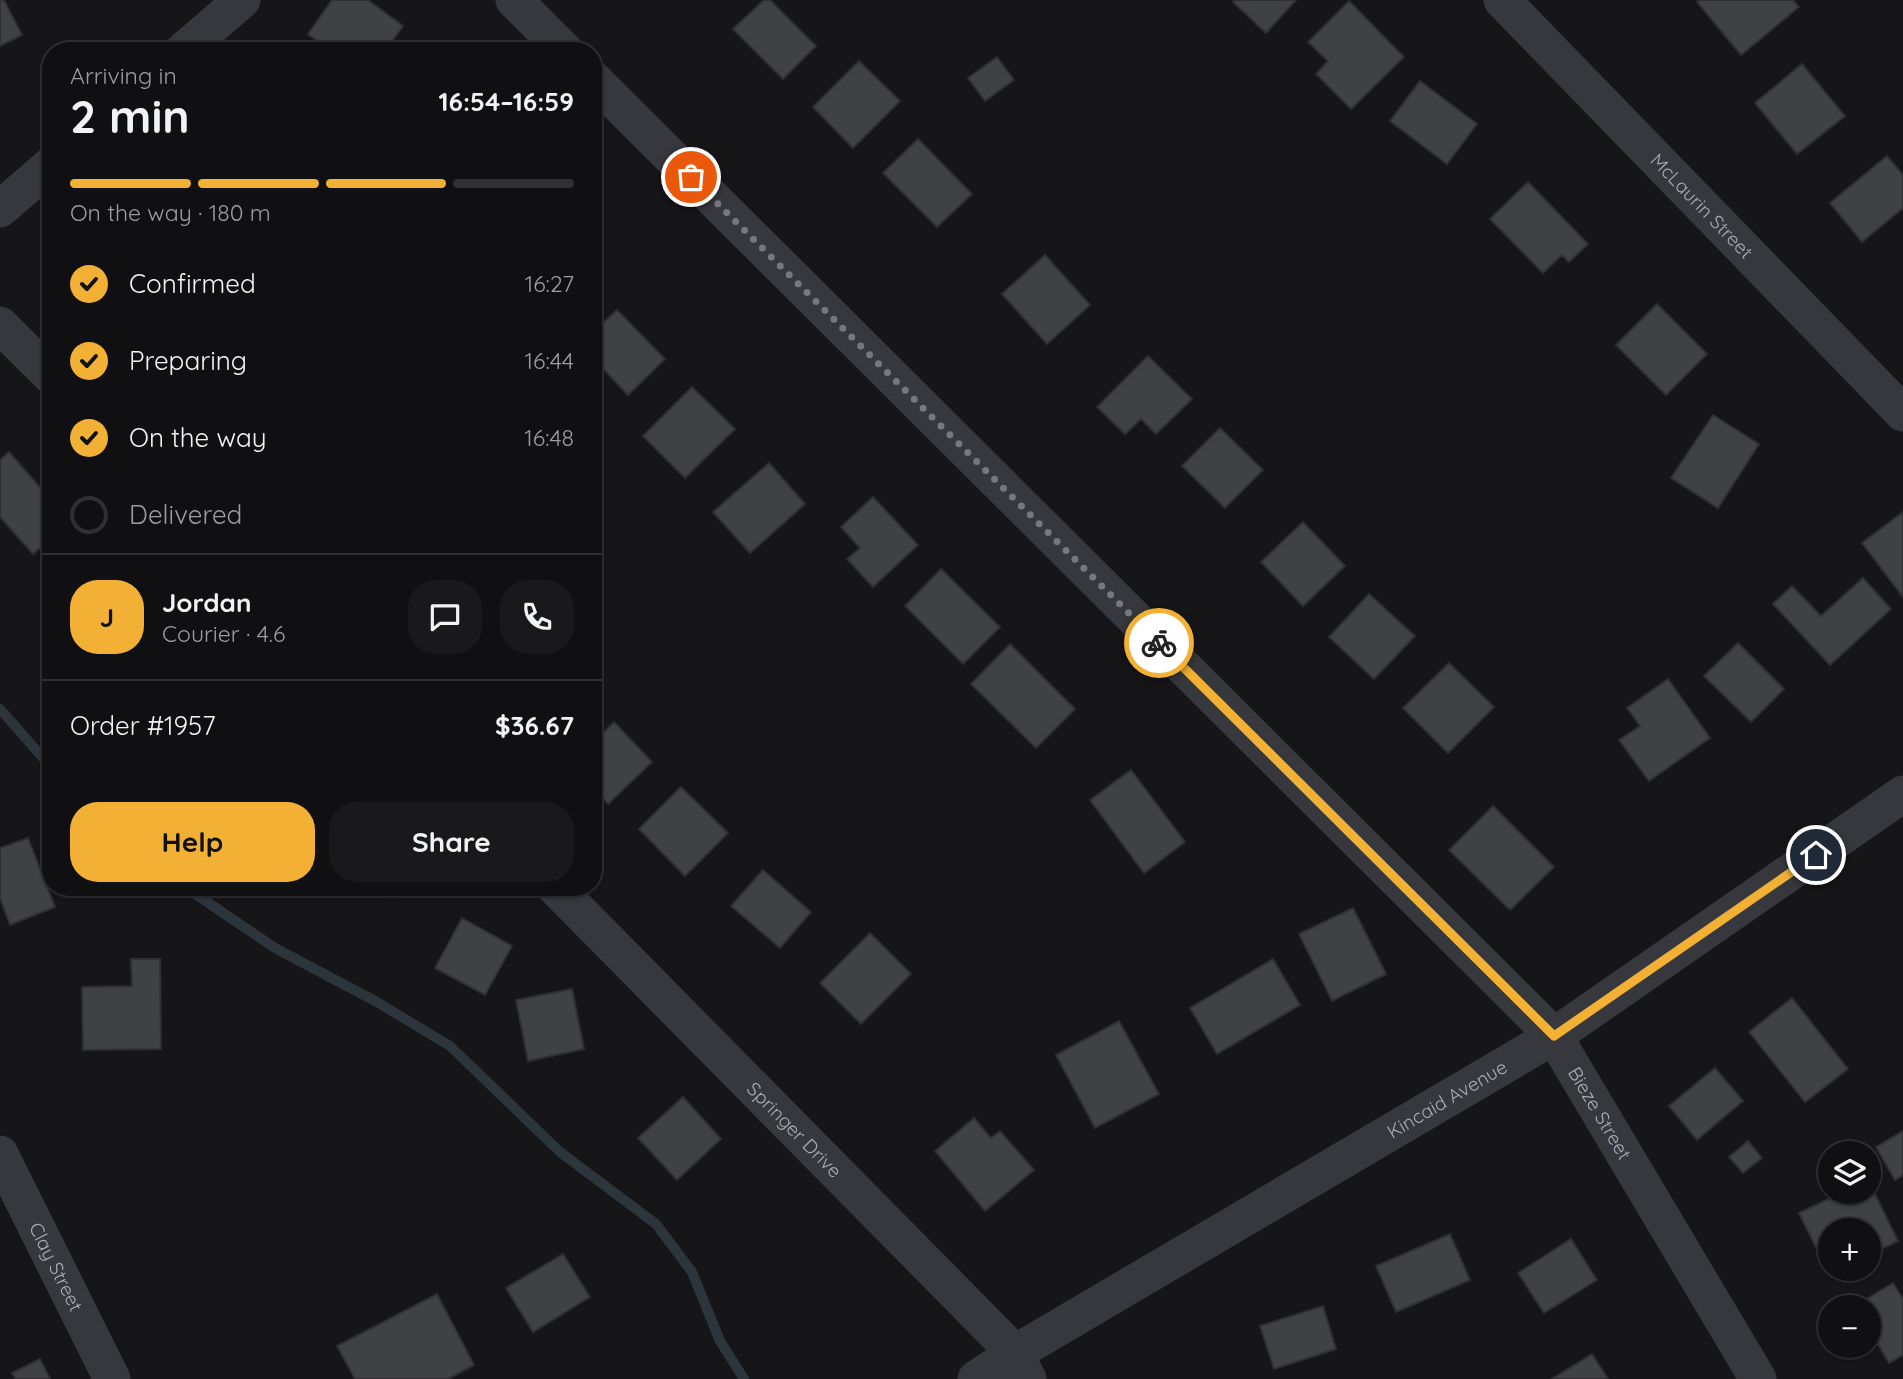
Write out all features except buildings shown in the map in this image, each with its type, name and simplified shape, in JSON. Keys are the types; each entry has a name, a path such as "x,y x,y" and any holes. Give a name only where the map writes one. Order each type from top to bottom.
{"street":[{"path":"193,42 242,0"},
{"path":"514,0 556,42"},
{"name":"McLaurin Street","path":"1502,0 1903,413"},
{"name":"Bieze Street","path":"602,88 1554,1036 1758,1379"},
{"path":"0,209 42,173"},
{"path":"0,325 42,367"},
{"name":"Kincaid Avenue","path":"976,1379 1022,1366 1554,1036 1903,794"},
{"name":"Springer Drive","path":"564,896 1022,1366"},
{"name":"Clay Street","path":"0,1154 112,1379"}],"waterway":[{"path":"0,709 42,757"},
{"path":"198,896 275,948 377,1002 450,1046 560,1152 656,1224 692,1272 720,1341 744,1379"}],"way so far":[{"path":"691,177 1159,643"}],"route":[{"path":"1159,643 1554,1036 1816,855"}]}
